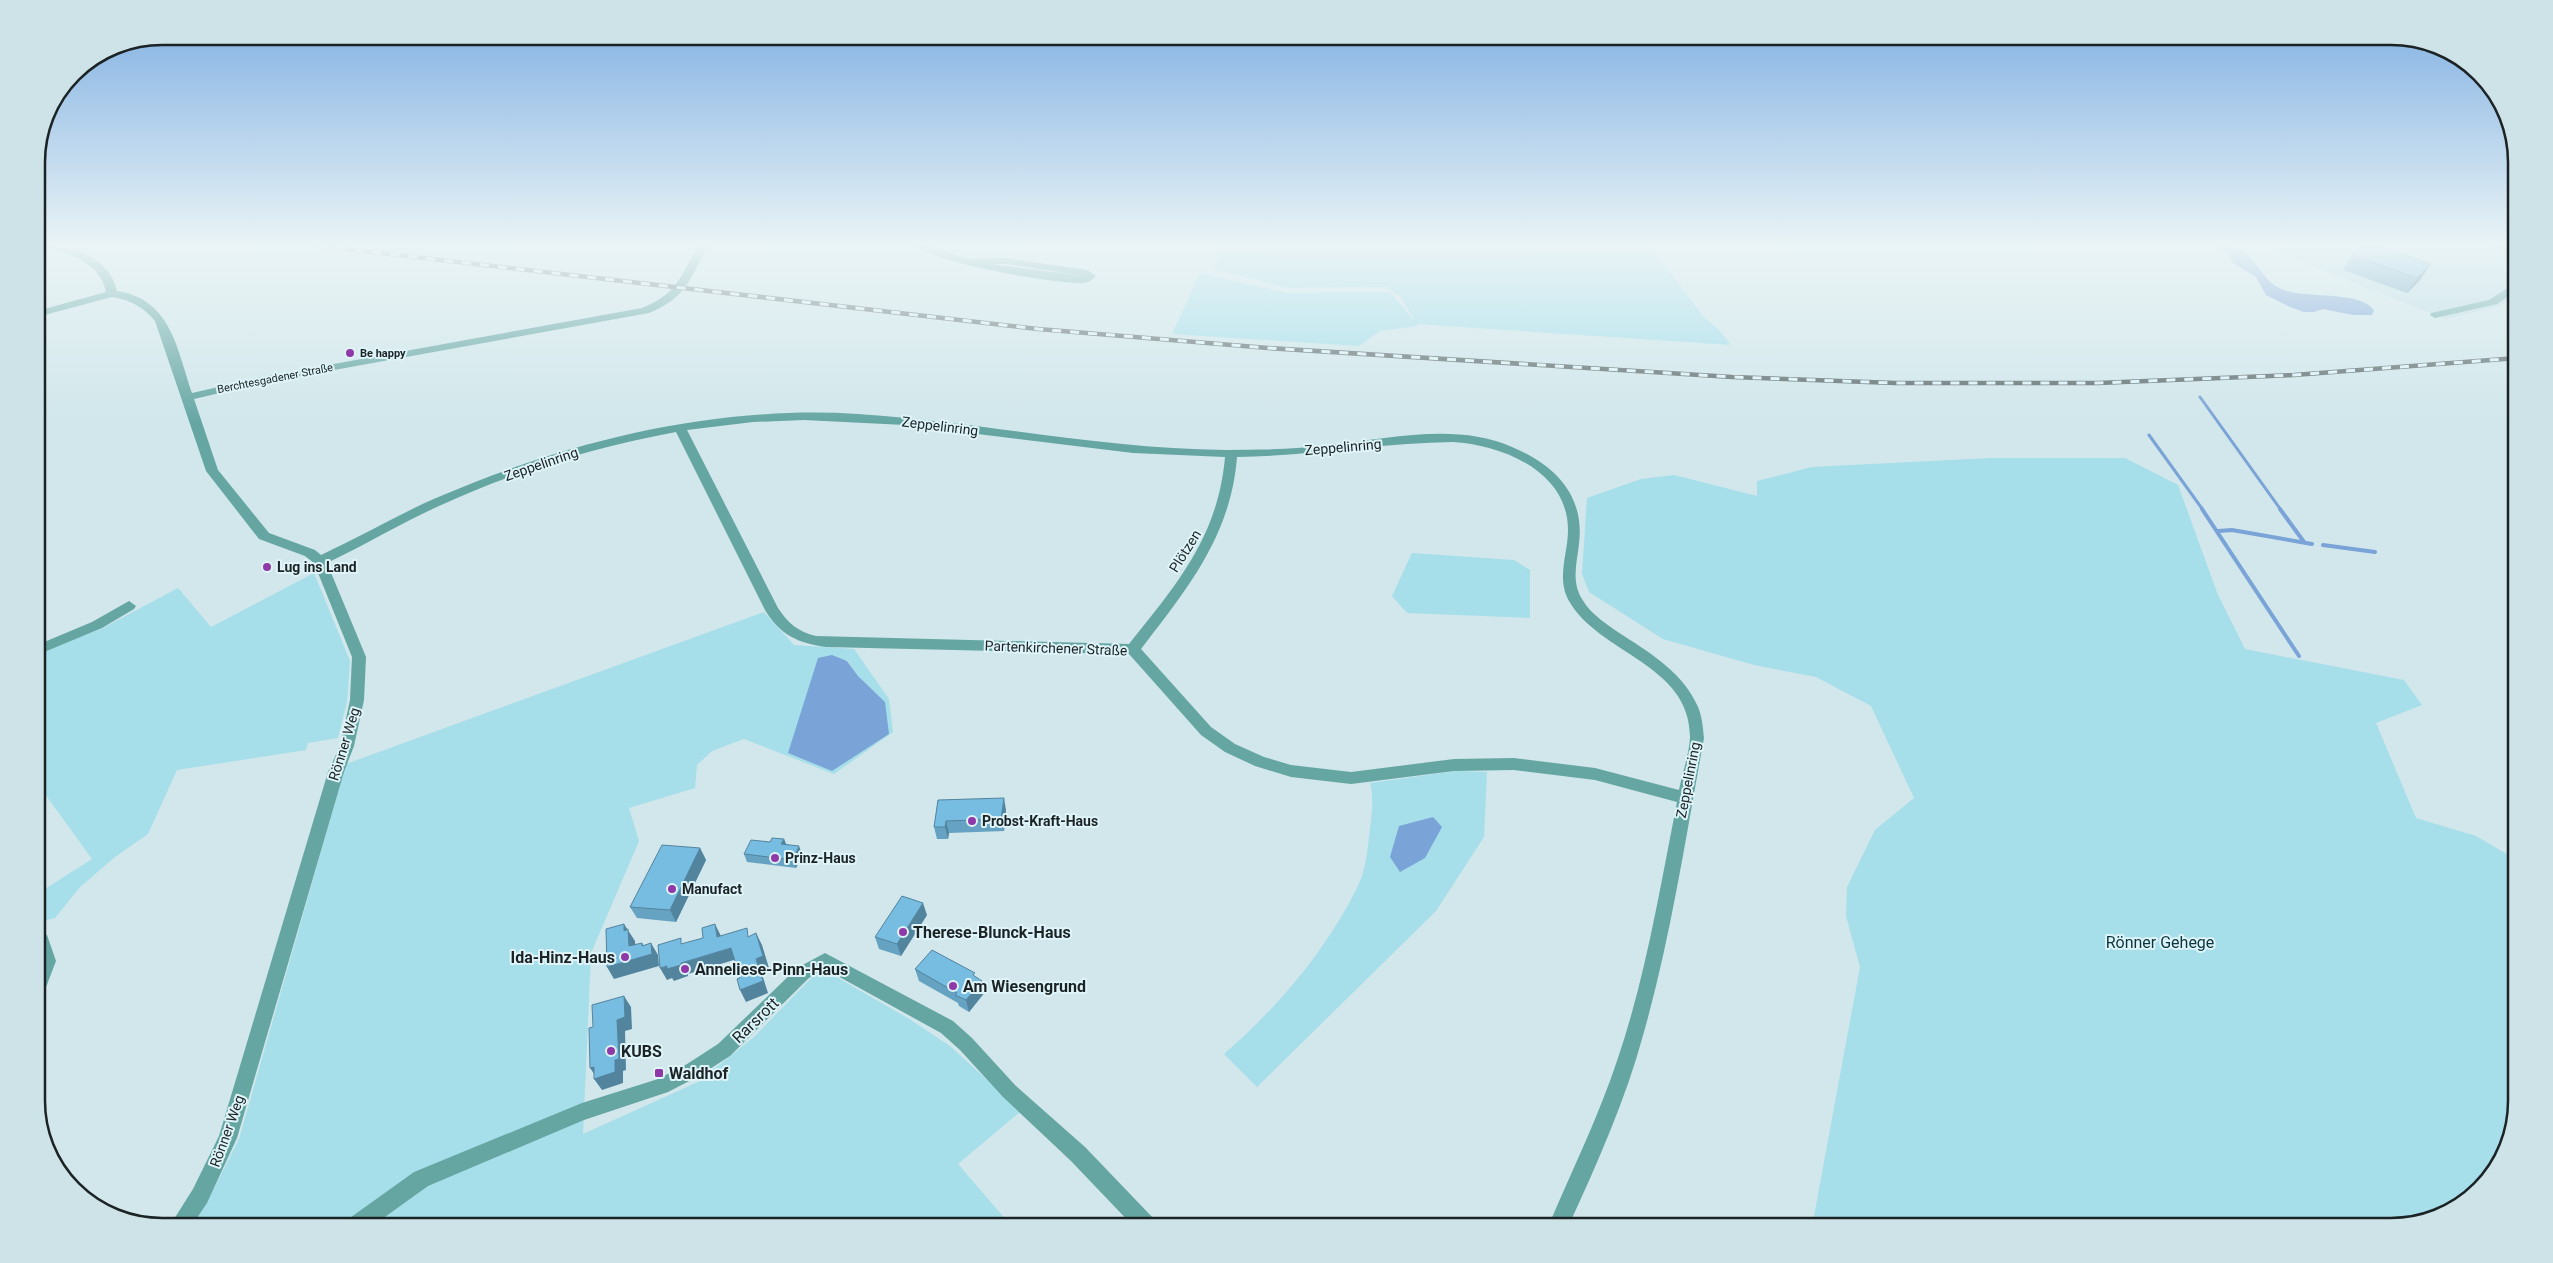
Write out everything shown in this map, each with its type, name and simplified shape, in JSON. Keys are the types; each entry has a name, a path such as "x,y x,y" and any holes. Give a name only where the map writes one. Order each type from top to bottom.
{"street":[{"path":"45,312 70,305"},
{"path":"146,305 155,312 164,326 212,471 264,536 310,553 320,561"},
{"name":"Berchtesgadener Straße","path":"188,397 262,380 646,311 660,305"},
{"path":"2435,315 2480,305"},
{"name":"Zeppelinring","path":"320,561 438,502 502,477 588,449 680,428 764,418 863,417 1112,448 1231,454 1310,450 1451,438 1492,444 1524,458 1546,472 1567,495 1572,507 1575,526 1568,576 1575,601 1590,617 1670,674 1688,700 1694,714 1697,738 1656,943 1635,1033 1606,1121 1562,1218"},
{"name":"Partenkirchener Straße","path":"680,428 772,610 784,628 794,635 808,640 826,642 1133,649 1206,731 1230,748 1260,762 1291,771 1351,778 1454,765 1514,764 1595,774 1685,798"},
{"name":"Plötzen","path":"1133,649 1175,595 1211,542 1224,505 1231,454"},
{"name":"Rönner Weg","path":"185,1218 200,1196 228,1138 336,772 347,746 357,700 359,657 320,561"},
{"path":"45,646 98,625 129,606"},
{"path":"45,954 47,961 45,966"},
{"name":"Rarsrott","path":"367,1218 421,1179 582,1112 662,1086 693,1070 724,1050 803,973 826,960 947,1027 966,1044 1010,1091 1078,1154 1139,1218"}],"shaded area":[{"path":"2286,305 2368,305 2374,310 2372,315 2353,315 2323,309 2314,312 2304,312"},
{"path":"2410,305 2502,305 2500,306 2445,319"},
{"path":"832,655 847,661 858,676 885,702 889,734 832,771 788,753 818,658"},
{"path":"1433,817 1442,827 1425,858 1400,872 1390,857 1399,826"}],"green space":[{"path":"1185,305 1401,305 1414,320 1405,305 1695,305 1731,345 1417,324 1418,326 1380,331 1359,346 1172,334"},
{"name":"Rönner Gehege","path":"1990,458 2125,458 2178,485 2218,595 2245,649 2404,680 2422,705 2376,723 2416,818 2476,836 2508,855 2507,1116 2496,1153 2474,1184 2462,1194 2436,1209 2406,1217 2391,1218 1814,1218 1860,967 1846,916 1847,887 1875,830 1914,798 1871,706 1816,677 1754,665 1663,639 1589,592 1582,574 1587,498 1641,479 1674,475 1757,496 1757,481 1812,467"},
{"path":"1412,553 1514,560 1530,570 1530,618 1407,613 1392,596"},
{"path":"314,573 350,661 347,702 338,738 308,743 306,750 177,770 148,834 115,857 80,887 55,918 45,920 45,889 92,859 45,794 45,650 101,629 178,588 211,627"},
{"path":"764,612 794,645 854,649 889,699 893,732 834,774 744,739 712,751 697,765 695,788 629,808 639,841 591,953 583,1134 698,1082 754,1037 821,968 911,1020 950,1046 1021,1111 958,1164 1004,1218 196,1218 207,1202 239,1139 346,764","holes":["847,660 858,676 885,702 789,754 803,713"]},
{"path":"1456,771 1487,772 1484,837 1436,911 1257,1087 1224,1054 1263,1017 1299,977 1344,912 1363,874 1372,806 1370,783"}],"building":[{"path":"1004,798 1001,819 946,821 945,827 934,827 938,800"},
{"path":"772,838 784,839 781,844 799,846 793,860 744,854 751,840 770,842"},
{"path":"662,845 700,848 670,910 630,907"},
{"path":"902,896 923,903 897,944 875,937"},
{"path":"624,924 624,931 628,929 629,946 642,943 642,946 651,943 652,954 607,967 606,929"},
{"path":"715,924 717,937 747,928 748,937 756,933 763,956 756,959 763,981 740,990 737,979 740,978 731,948 667,969 667,966 660,968 658,945 681,938 681,944 703,938 702,928"},
{"path":"932,950 975,973 973,975 982,981 966,1000 915,969"},
{"path":"624,996 625,1017 617,1020 619,1059 615,1060 615,1072 594,1079 594,1067 590,1068 589,1028 593,1027 592,1005"}],"waterway":[{"path":"2200,397 2281,510"},
{"path":"2149,435 2203,510"},
{"path":"2202,509 2299,656"},
{"path":"2280,509 2304,542"},
{"path":"2218,531 2232,530 2312,544"},
{"path":"2323,545 2375,552"}],"railway":[{"path":"830,305 1038,329 1268,348 1732,377 1895,383 2098,383 2294,375 2508,359"}],"place":[{"name":"Be happy","path":"350,353"},
{"name":"Lug ins Land","path":"267,567"},
{"name":"Probst-Kraft-Haus","path":"972,821"},
{"name":"Prinz-Haus","path":"775,858"},
{"name":"Manufact","path":"672,889"},
{"name":"Therese-Blunck-Haus","path":"903,932"},
{"name":"Ida-Hinz-Haus","path":"625,957"},
{"name":"Anneliese-Pinn-Haus","path":"685,969"},
{"name":"Am Wiesengrund","path":"953,986"},
{"name":"KUBS","path":"611,1051"},
{"name":"Waldhof","path":"659,1073"}]}
